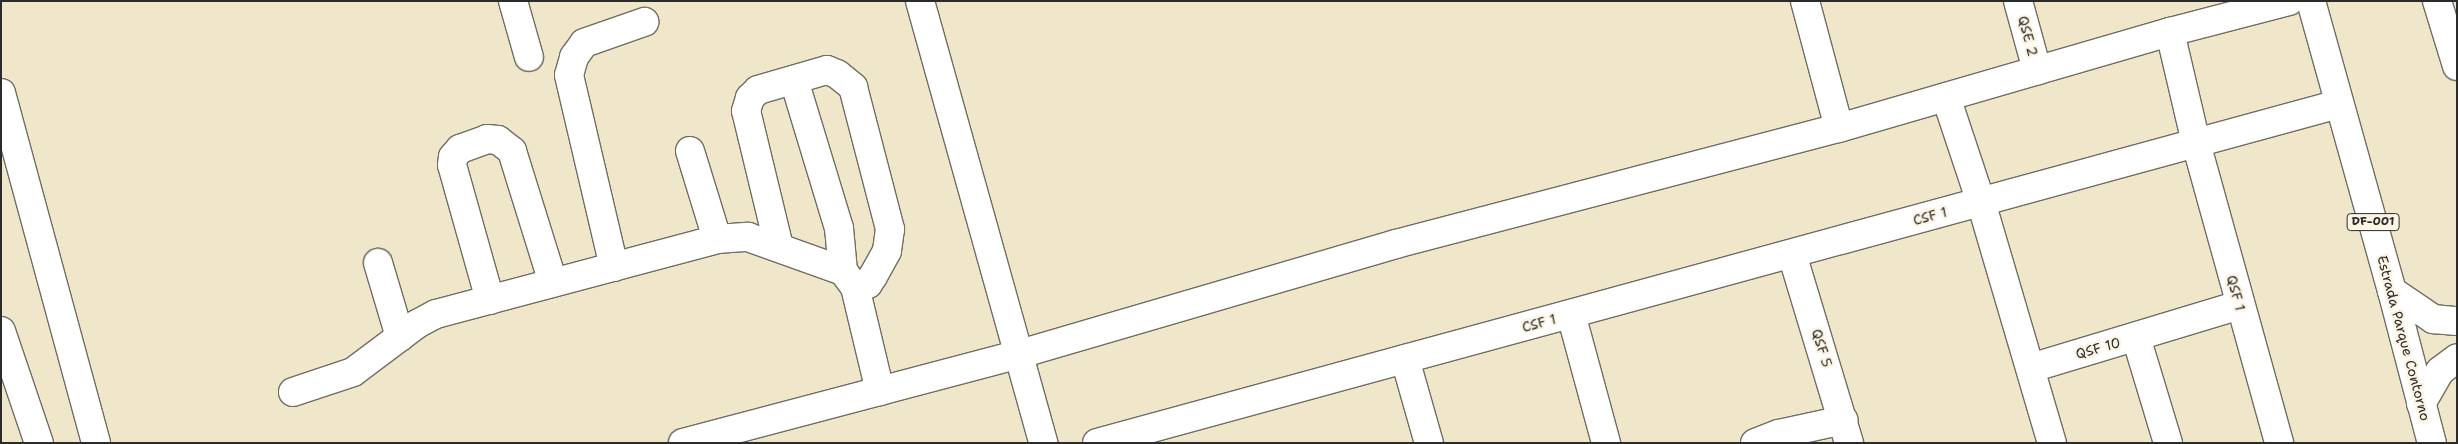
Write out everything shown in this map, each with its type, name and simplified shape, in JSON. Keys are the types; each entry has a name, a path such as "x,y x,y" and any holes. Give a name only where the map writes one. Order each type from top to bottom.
{"main road":[{"path":"513,1 529,57"},
{"path":"920,1 1020,354 1043,443"},
{"path":"1805,1 1839,128"},
{"name":"QSE 2","path":"2018,1 2037,70"},
{"path":"684,443 1020,354 1396,244 1839,128 2170,32 2289,1"},
{"name":"Estrada Parque Contorno","path":"2312,1 2432,443"},
{"path":"2437,1 2457,66"},
{"path":"614,267 569,74 574,57 584,43 644,22"},
{"name":"QSF 1","path":"2170,32 2196,142 2279,443"},
{"path":"778,247 746,111 750,98 758,90 827,70 837,74 852,87 890,230 887,252 855,280"},
{"path":"794,80 887,390"},
{"path":"1,93 96,443"},
{"path":"1946,97 1981,202 2052,443"},
{"name":"CSF 1","path":"1097,443 2339,104"},
{"path":"490,300 452,166 453,157 460,149 487,139 498,140 512,151 553,283"},
{"path":"690,151 717,239"},
{"path":"293,392 353,372 400,337 436,314 717,239 748,236 855,280"},
{"name":"QSF 5","path":"1792,254 1847,432"},
{"path":"378,262 400,337"},
{"path":"2392,291 2433,319 2457,321"},
{"name":"QSF 10","path":"2030,368 2240,306"},
{"path":"1572,314 1606,443"},
{"path":"1,331 38,443"},
{"path":"2136,338 2168,443"},
{"path":"2421,404 2440,371 2457,358"},
{"path":"1405,359 1429,443"},
{"path":"1755,443 1779,434 1847,432"}]}
